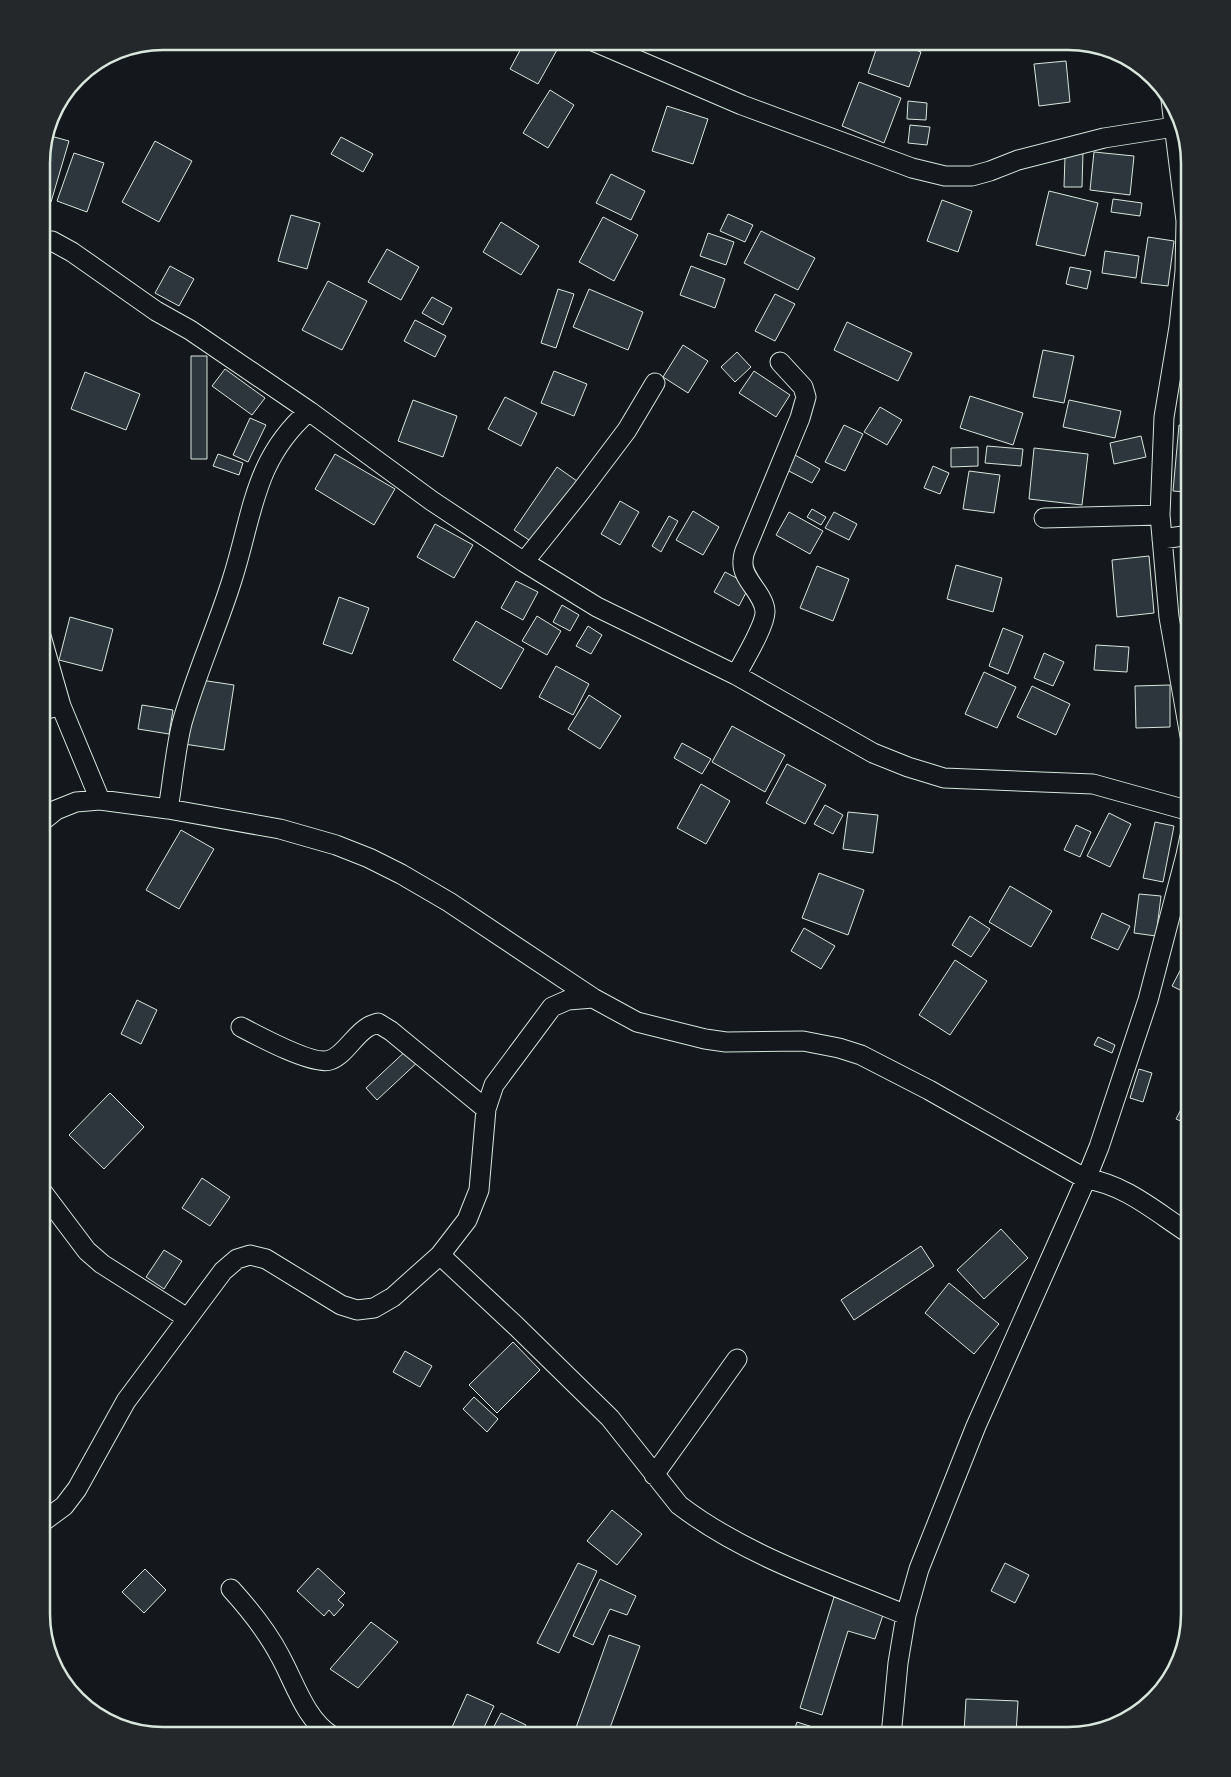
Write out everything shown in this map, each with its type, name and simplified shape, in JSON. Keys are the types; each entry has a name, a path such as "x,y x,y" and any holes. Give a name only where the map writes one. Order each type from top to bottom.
{"street":[{"path":"615,50 742,105 912,168 945,176 972,176 1018,160 1104,138 1174,127 1181,174"},
{"path":"50,241 72,252 156,310 190,330 309,411 432,500 524,562 597,606 736,675 873,753 908,767 944,778 1093,784 1181,808"},
{"path":"1181,308 1164,417 1160,515 1170,617 1181,682"},
{"path":"736,675 763,622 765,610 742,562 746,546 800,418 806,397 803,387 780,362"},
{"path":"524,562 627,430 655,383"},
{"path":"168,809 182,724 233,578 248,518 265,468 279,443 293,425 309,411"},
{"path":"1044,518 1160,515"},
{"path":"1162,539 1181,536"},
{"path":"50,669 60,706 100,800"},
{"path":"50,708 60,706"},
{"path":"50,815 56,810 76,802 100,800 168,809 280,829 336,845 369,858 401,874 449,902 593,998 637,1022 705,1039 742,1043 803,1041 839,1048 860,1055 929,1090 1086,1179 1103,1181 1122,1190 1181,1228"},
{"path":"892,1727 898,1663 906,1614 919,1569 976,1426 1099,1147 1148,1000 1181,873"},
{"path":"50,1516 64,1506 77,1489 126,1401 223,1271 237,1258 250,1255 266,1259 341,1305 357,1310 374,1308 392,1297 440,1255 467,1220 479,1190 486,1109 494,1085 552,1007 568,1000 593,998"},
{"path":"241,1027 276,1045 319,1060 331,1060 367,1027 378,1023 391,1031 486,1109"},
{"path":"50,1202 87,1251 109,1268 187,1318"},
{"path":"440,1255 610,1418 679,1505 734,1540 791,1568 906,1614"},
{"path":"654,1475 737,1359"},
{"path":"231,1589 255,1616 280,1656 305,1707 321,1727"}],"building":[{"path":"520,50 557,50 538,84 510,69"},
{"path":"876,50 916,50 921,52 909,87 868,73"},
{"path":"1066,61 1070,102 1039,106 1034,64"},
{"path":"859,82 901,98 884,143 842,126"},
{"path":"550,90 574,105 548,148 523,133"},
{"path":"908,101 927,103 926,120 907,119"},
{"path":"667,106 708,119 693,164 652,151"},
{"path":"910,125 930,127 927,145 908,143"},
{"path":"53,137 69,141 51,202 50,156"},
{"path":"341,137 373,154 363,172 331,154"},
{"path":"155,141 192,161 159,222 122,202"},
{"path":"1083,152 1082,187 1064,187 1065,157"},
{"path":"1094,152 1134,156 1130,195 1090,190"},
{"path":"74,153 104,163 87,212 57,201"},
{"path":"611,174 645,191 631,220 596,203"},
{"path":"1049,191 1098,203 1085,256 1036,245"},
{"path":"1113,199 1142,203 1140,216 1111,212"},
{"path":"942,200 972,211 958,252 927,241"},
{"path":"728,214 753,225 745,242 720,231"},
{"path":"291,215 320,223 307,269 278,261"},
{"path":"603,217 638,235 614,281 579,262"},
{"path":"501,222 539,246 521,275 483,252"},
{"path":"761,231 815,258 798,290 744,263"},
{"path":"708,233 734,242 726,265 700,256"},
{"path":"1148,237 1174,241 1168,286 1141,283"},
{"path":"387,249 419,267 401,300 368,282"},
{"path":"1105,251 1139,256 1136,278 1102,273"},
{"path":"170,266 194,279 179,306 155,293"},
{"path":"691,266 725,279 715,308 680,295"},
{"path":"1070,267 1091,271 1087,289 1066,284"},
{"path":"328,281 367,301 342,350 302,330"},
{"path":"558,289 574,294 556,348 541,343"},
{"path":"589,289 643,312 628,350 573,327"},
{"path":"775,294 795,304 775,341 755,331"},
{"path":"432,297 452,308 443,325 422,313"},
{"path":"415,320 446,336 435,357 404,341"},
{"path":"847,322 912,353 898,381 834,350"},
{"path":"683,345 708,361 688,393 663,377"},
{"path":"1043,350 1074,356 1064,403 1033,397"},
{"path":"737,352 751,367 735,382 721,367"},
{"path":"191,356 207,356 207,459 191,459"},
{"path":"225,369 265,398 252,415 212,386"},
{"path":"554,371 587,384 574,416 541,403"},
{"path":"754,371 790,395 776,417 739,393"},
{"path":"85,372 140,394 126,430 71,409"},
{"path":"970,396 1023,413 1013,445 960,428"},
{"path":"505,397 537,413 521,446 488,429"},
{"path":"413,400 457,416 443,457 398,441"},
{"path":"1069,400 1121,411 1115,438 1063,427"},
{"path":"880,407 902,420 887,445 864,432"},
{"path":"250,418 266,425 248,462 233,455"},
{"path":"844,425 863,434 845,471 825,462"},
{"path":"1179,425 1181,425 1181,492 1173,491"},
{"path":"1141,436 1146,457 1114,464 1110,443"},
{"path":"987,446 1023,449 1021,466 985,463"},
{"path":"978,447 978,466 951,467 951,448"},
{"path":"1034,448 1088,454 1082,505 1029,499"},
{"path":"218,454 243,463 239,475 213,466"},
{"path":"335,454 395,489 374,525 315,489"},
{"path":"795,455 820,469 812,483 787,470"},
{"path":"933,466 949,473 940,494 924,488"},
{"path":"557,467 577,481 535,544 514,530"},
{"path":"969,471 1000,475 994,513 963,509"},
{"path":"620,501 639,512 620,545 601,534"},
{"path":"812,509 826,517 821,525 807,517"},
{"path":"693,511 719,527 703,555 676,540"},
{"path":"789,512 823,531 810,554 776,535"},
{"path":"834,512 857,524 849,540 825,528"},
{"path":"669,516 678,521 661,552 652,546"},
{"path":"435,524 473,545 454,578 417,557"},
{"path":"1149,556 1154,613 1117,617 1112,560"},
{"path":"956,565 1002,578 993,612 947,599"},
{"path":"817,566 849,579 833,621 800,608"},
{"path":"725,572 750,585 739,606 714,592"},
{"path":"516,581 538,592 523,620 501,608"},
{"path":"339,597 369,608 352,654 323,644"},
{"path":"562,605 579,615 570,631 553,622"},
{"path":"537,616 561,631 547,655 522,641"},
{"path":"70,617 113,629 102,671 59,660"},
{"path":"476,621 524,649 501,689 453,660"},
{"path":"588,626 602,635 591,654 576,646"},
{"path":"1003,628 1023,636 1008,674 989,666"},
{"path":"1096,645 1129,647 1127,672 1094,670"},
{"path":"1044,653 1064,662 1053,686 1034,678"},
{"path":"556,666 589,684 573,715 539,697"},
{"path":"984,672 1016,687 997,728 965,714"},
{"path":"194,679 234,685 224,750 184,744"},
{"path":"1170,685 1170,727 1136,728 1135,686"},
{"path":"1032,686 1070,704 1056,735 1017,717"},
{"path":"589,695 621,716 600,749 568,729"},
{"path":"142,705 173,710 169,734 138,729"},
{"path":"732,726 785,755 765,792 712,762"},
{"path":"682,743 711,759 702,774 674,758"},
{"path":"787,764 826,785 805,824 766,803"},
{"path":"701,784 730,801 706,844 677,828"},
{"path":"825,805 843,815 833,834 814,824"},
{"path":"848,812 878,815 873,853 843,849"},
{"path":"1109,813 1131,824 1110,867 1087,856"},
{"path":"1155,822 1174,826 1163,882 1143,878"},
{"path":"1076,825 1091,832 1080,857 1064,850"},
{"path":"181,830 214,849 179,909 146,890"},
{"path":"819,873 864,890 848,935 802,918"},
{"path":"1010,886 1052,911 1031,947 989,922"},
{"path":"1139,894 1161,896 1156,936 1134,933"},
{"path":"1102,913 1130,926 1118,950 1091,938"},
{"path":"970,916 990,929 971,957 952,945"},
{"path":"804,928 835,946 821,969 791,951"},
{"path":"955,960 987,981 950,1035 919,1015"},
{"path":"1181,969 1181,990 1172,986"},
{"path":"137,1000 157,1010 141,1044 121,1034"},
{"path":"1098,1037 1115,1045 1112,1053 1094,1045"},
{"path":"410,1047 421,1059 377,1100 366,1088"},
{"path":"1139,1069 1152,1073 1143,1102 1130,1098"},
{"path":"110,1093 144,1127 104,1169 69,1135"},
{"path":"1181,1109 1181,1121 1176,1119"},
{"path":"202,1178 230,1197 210,1226 182,1208"},
{"path":"1001,1229 1028,1258 984,1299 957,1270"},
{"path":"921,1246 934,1266 854,1320 841,1300"},
{"path":"164,1250 182,1261 164,1289 146,1277"},
{"path":"949,1283 999,1324 974,1354 925,1313"},
{"path":"513,1342 540,1370 497,1413 469,1385"},
{"path":"405,1351 432,1366 420,1387 393,1372"},
{"path":"474,1397 498,1419 487,1432 463,1409"},
{"path":"612,1510 642,1534 617,1565 587,1541"},
{"path":"578,1563 597,1571 559,1653 537,1643"},
{"path":"1005,1563 1029,1575 1015,1603 991,1591"},
{"path":"318,1568 345,1593 338,1600 344,1605 334,1616 329,1610 324,1616 297,1591"},
{"path":"145,1569 166,1590 144,1613 122,1592"},
{"path":"600,1579 636,1596 627,1615 610,1609 593,1645 573,1636"},
{"path":"834,1597 884,1612 875,1639 848,1631 822,1715 800,1708"},
{"path":"371,1622 398,1642 358,1688 330,1669"},
{"path":"609,1635 640,1646 610,1727 576,1727"},
{"path":"467,1694 494,1706 484,1727 452,1727"},
{"path":"966,1699 1018,1701 1016,1727 964,1727"},
{"path":"501,1713 526,1725 525,1727 494,1727"},
{"path":"797,1722 813,1727 795,1727"}]}
